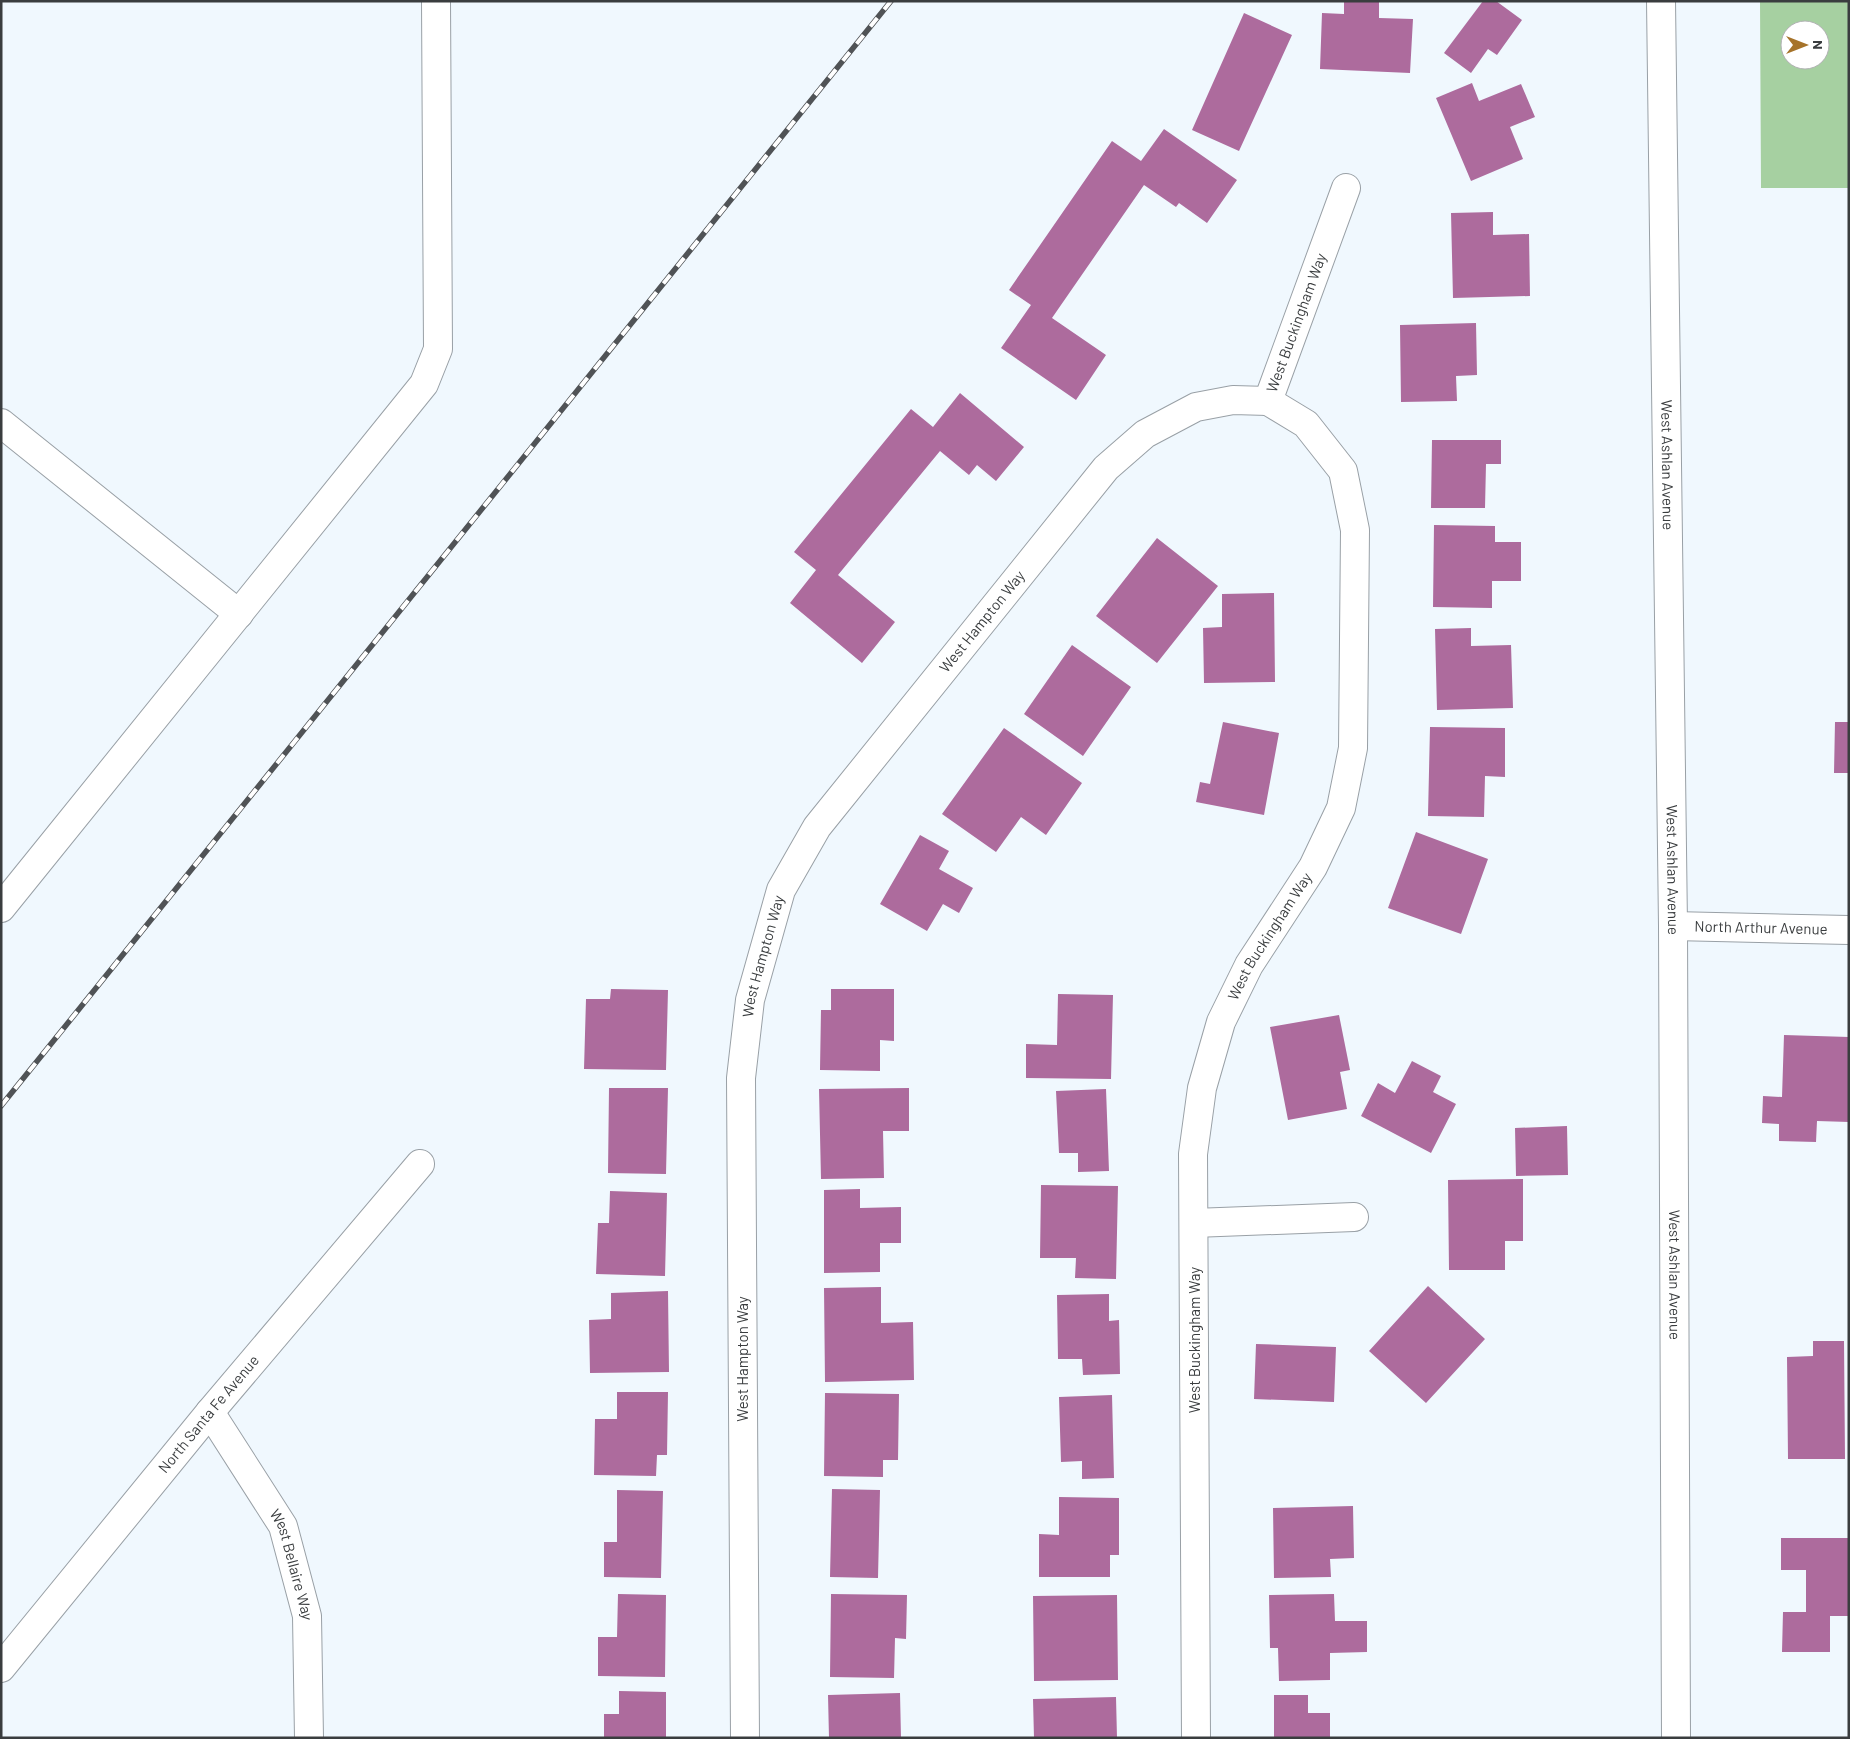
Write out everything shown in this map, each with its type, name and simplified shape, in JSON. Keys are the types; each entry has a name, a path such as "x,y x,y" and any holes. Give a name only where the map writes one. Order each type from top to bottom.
{"street":[{"path":"1,908 424,384 438,349 436,1"},
{"name":"West Ashlan Avenue","path":"1661,1 1673,926 1676,1738"},
{"name":"West Buckingham Way","path":"1196,1738 1193,1154 1202,1088 1221,1022 1249,966 1313,866 1341,808 1353,748 1355,530 1342,471 1306,424 1268,401 1346,188"},
{"name":"West Hampton Way","path":"746,1738 741,1078 750,1000 781,890 817,827 1106,468 1145,434 1196,407 1233,400 1268,401"},
{"path":"1,423 239,614"},
{"name":"North Arthur Avenue","path":"1673,926 1849,930"},
{"name":"North Santa Fe Avenue","path":"1,1668 210,1412 420,1164"},
{"path":"1194,1223 1354,1217"},
{"name":"West Bellaire Way","path":"210,1412 283,1526 307,1616 309,1738"}],"green space":[{"path":"1760,1 1849,1 1849,188 1761,188"}],"building":[{"path":"1344,1 1379,1 1379,18 1413,19 1410,73 1320,69 1322,13 1344,14"},
{"path":"1483,1 1496,1 1522,20 1497,55 1488,49 1471,73 1444,53"},
{"path":"1244,13 1292,35 1239,151 1192,130"},
{"path":"1472,83 1479,101 1521,84 1535,117 1510,127 1523,159 1471,181 1436,98"},
{"path":"1164,129 1237,180 1207,223 1179,203 1176,207 1144,185 1052,318 1106,355 1076,400 1001,348 1031,305 1009,290 1112,141 1141,161"},
{"path":"1493,212 1493,235 1529,234 1530,296 1453,298 1451,213"},
{"path":"1476,323 1477,375 1456,376 1457,401 1401,402 1400,325"},
{"path":"960,393 1024,447 996,481 977,465 969,475 940,451 838,575 895,622 862,663 790,603 816,570 794,552 911,409 933,427"},
{"path":"1432,440 1501,440 1501,464 1486,464 1485,508 1431,508"},
{"path":"1434,525 1495,526 1495,542 1521,542 1521,581 1492,581 1492,608 1433,607"},
{"path":"1157,538 1218,586 1157,663 1096,616"},
{"path":"1274,593 1275,682 1204,683 1203,628 1222,627 1222,594"},
{"path":"1471,628 1471,646 1511,645 1513,708 1437,710 1435,629"},
{"path":"1072,645 1131,687 1083,756 1024,714"},
{"path":"1223,722 1279,733 1264,815 1196,802 1200,782 1210,784"},
{"path":"1835,722 1849,722 1849,773 1834,773"},
{"path":"1430,727 1505,728 1505,777 1485,776 1484,817 1428,816"},
{"path":"1004,728 1082,783 1046,835 1021,817 996,852 942,814"},
{"path":"1416,832 1488,859 1461,934 1388,908"},
{"path":"920,835 949,851 939,869 973,888 959,913 943,904 927,931 880,904"},
{"path":"611,989 668,990 666,1070 584,1069 586,999 610,999"},
{"path":"831,989 894,989 894,1041 880,1040 880,1071 820,1070 821,1010 831,1010"},
{"path":"1058,994 1113,995 1111,1079 1026,1078 1026,1044 1057,1045"},
{"path":"1339,1015 1350,1070 1340,1072 1347,1109 1288,1120 1270,1027"},
{"path":"1784,1035 1849,1037 1849,1122 1817,1121 1816,1142 1779,1141 1779,1124 1762,1123 1763,1096 1782,1097"},
{"path":"1412,1061 1441,1076 1433,1092 1456,1104 1431,1153 1361,1116 1378,1083 1395,1093"},
{"path":"609,1088 668,1088 666,1174 608,1173"},
{"path":"909,1088 909,1131 883,1131 884,1178 821,1179 819,1089"},
{"path":"1106,1089 1109,1171 1078,1172 1078,1153 1059,1153 1056,1091"},
{"path":"1567,1126 1568,1175 1516,1176 1515,1128"},
{"path":"1523,1179 1523,1241 1505,1241 1505,1270 1449,1270 1448,1180"},
{"path":"1041,1185 1118,1186 1116,1279 1075,1278 1076,1258 1040,1258"},
{"path":"860,1189 860,1208 901,1207 901,1243 880,1243 880,1272 824,1273 824,1190"},
{"path":"610,1191 667,1193 665,1276 596,1274 598,1223 609,1223"},
{"path":"1428,1286 1485,1339 1426,1403 1369,1351"},
{"path":"881,1287 881,1323 913,1322 914,1380 825,1382 824,1288"},
{"path":"668,1291 669,1372 590,1373 589,1320 611,1319 611,1293"},
{"path":"1109,1294 1109,1321 1119,1320 1120,1374 1083,1375 1082,1359 1058,1359 1057,1295"},
{"path":"1813,1341 1844,1341 1845,1459 1788,1459 1787,1357 1813,1356"},
{"path":"1256,1344 1336,1347 1334,1402 1254,1399"},
{"path":"617,1392 668,1392 667,1455 657,1455 656,1476 594,1475 595,1419 617,1419"},
{"path":"825,1393 899,1394 898,1460 883,1460 883,1477 824,1476"},
{"path":"1112,1395 1114,1478 1082,1479 1082,1461 1061,1462 1059,1397"},
{"path":"832,1489 880,1490 878,1578 830,1577"},
{"path":"617,1490 663,1491 661,1578 604,1577 604,1542 617,1542"},
{"path":"1059,1497 1119,1498 1119,1555 1110,1555 1110,1577 1039,1577 1039,1534 1059,1535"},
{"path":"1353,1506 1354,1558 1330,1559 1331,1577 1274,1578 1273,1508"},
{"path":"1781,1538 1849,1538 1849,1616 1830,1616 1830,1652 1782,1652 1783,1612 1806,1612 1806,1570 1781,1570"},
{"path":"618,1594 666,1595 665,1677 598,1676 598,1637 617,1637"},
{"path":"831,1594 907,1595 906,1639 895,1638 894,1678 830,1677"},
{"path":"1334,1594 1335,1621 1367,1621 1367,1652 1330,1653 1330,1680 1279,1681 1278,1648 1270,1648 1269,1595"},
{"path":"1117,1595 1118,1680 1034,1681 1033,1596"},
{"path":"619,1691 666,1692 666,1738 604,1738 604,1714 619,1714"},
{"path":"900,1693 901,1738 829,1738 828,1695"},
{"path":"1274,1695 1308,1695 1308,1713 1330,1713 1330,1738 1274,1738"},
{"path":"1116,1697 1117,1738 1034,1738 1033,1699"}],"railway":[{"path":"1,1106 891,1"}]}
